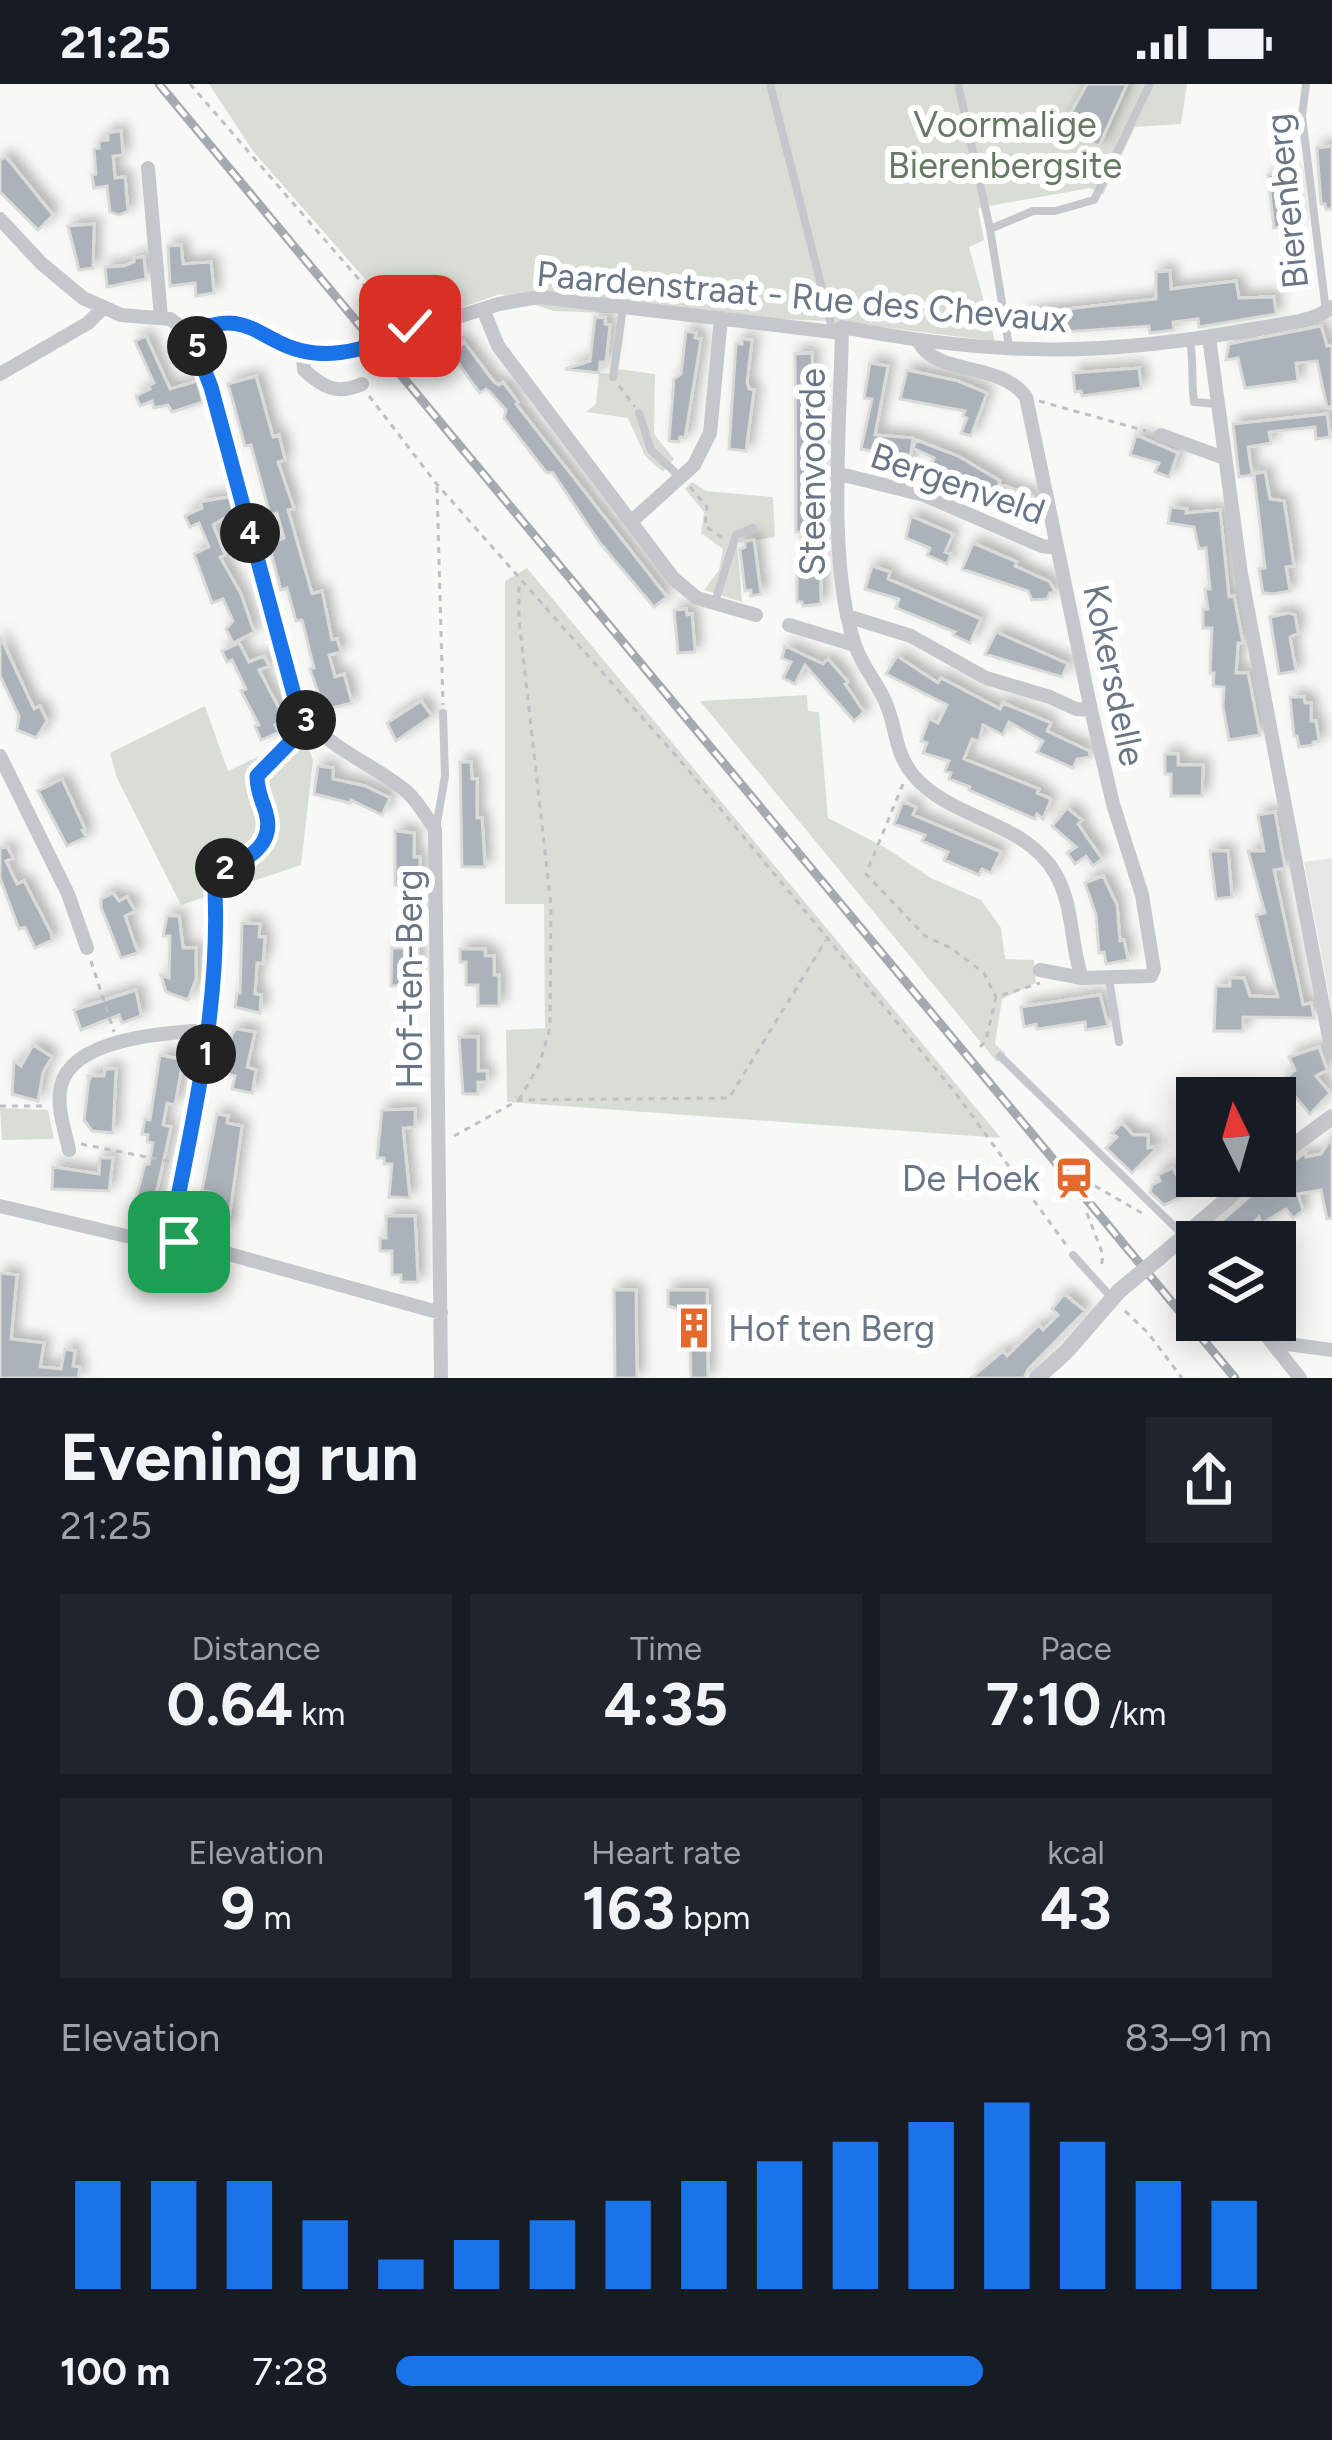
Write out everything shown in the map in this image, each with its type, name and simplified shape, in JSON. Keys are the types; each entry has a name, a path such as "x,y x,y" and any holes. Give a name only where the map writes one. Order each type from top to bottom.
{"street":[{"path":"148,167 161,317"},
{"path":"0,219 65,285 102,309 161,317 190,333 211,387 296,702 308,724"},
{"name":"Paardenstraat - Rue des Chevaux","path":"190,333 216,322 232,322 303,351 331,353 539,297 1009,351 1094,350 1210,337"},
{"path":"0,374 88,323 102,309"},
{"path":"483,309 509,362 684,589 756,615"},
{"name":"Bierenberg","path":"1210,337 1329,310"},
{"path":"633,520 694,465 710,433 721,318"},
{"name":"Steenvoorde","path":"838,329 841,588 855,645 886,701 896,745 912,774"},
{"path":"1210,337 1224,458 1266,720 1332,1053"},
{"path":"919,342 924,352 937,359 1006,378 1026,397"},
{"path":"303,351 304,370 332,391 346,392 362,384"},
{"name":"Kokersdelle","path":"1026,397 1091,710 1113,804 1142,896 1154,969 1143,979 1041,976"},
{"path":"1161,435 1224,458"},
{"name":"Bergenveld","path":"839,475 924,495 1042,546 1057,548"},
{"name":"Steenvoorde","path":"847,616 910,636 986,678 1076,710 1091,710"},
{"path":"789,625 855,645"},
{"name":"Hof-ten-Berg","path":"308,724 330,744 408,793 436,829 441,1378"},
{"path":"0,756 68,893 87,948"},
{"path":"912,774 941,801 1006,830 1041,854 1066,898 1082,978"},
{"path":"217,907 211,1030 178,1212 186,1236 207,1248 441,1313"},
{"path":"69,1150 59,1106 64,1074 76,1062 117,1042 211,1030"},
{"path":"1296,1144 1332,1117"},
{"path":"1200,1221 1229,1197"},
{"path":"0,1206 168,1246 186,1236"},
{"path":"1037,1378 1115,1294 1176,1242"},
{"path":"1273,1342 1332,1350"},
{"path":"1273,1342 1300,1378"}],"lane":[{"path":"770,84 838,329"},
{"path":"958,84 990,229 1009,351"},
{"path":"990,229 1033,211 1055,211 1094,200 1150,84"},
{"name":"Bierenberg","path":"1306,84 1302,116 1329,310"},
{"path":"613,377 622,308"},
{"path":"1190,339 1196,374 1194,402 1217,404"},
{"path":"639,413 651,450 680,478"},
{"path":"715,603 736,535 753,528"},
{"path":"436,829 445,776 443,713"},
{"path":"1109,979 1119,1042"},
{"path":"1000,1056 1176,1228"},
{"path":"1073,1255 1115,1294"}],"path":[{"path":"190,84 382,306 410,326 426,328"},
{"path":"613,377 639,413"},
{"path":"362,384 436,483 684,765 954,1091 1073,1255"},
{"path":"1026,397 1161,435"},
{"path":"680,478 707,507 705,526 733,545"},
{"path":"436,483 443,713"},
{"path":"519,578 519,620 551,905 550,1027 540,1063 519,1100"},
{"path":"217,907 214,871 242,863 264,843 268,818 257,795 257,776 308,724"},
{"path":"912,774 899,788 866,874 925,936 952,948 984,973 996,997 980,1047"},
{"path":"440,1142 519,1100 728,1098 827,938"},
{"path":"87,948 117,1042"},
{"path":"996,997 1041,976"},
{"path":"0,1106 59,1106"},
{"path":"69,1150 82,1144 185,1164"},
{"path":"1095,1186 1148,1217"},
{"path":"1088,1213 1103,1256 1100,1282"},
{"path":"1115,1294 1182,1378"}],"shaded area":[{"path":"1332,858 1332,1010 1304,862"}],"green space":[{"name":"Voormalige Bierenbergsite","path":"209,84 1187,84 1181,124 1135,127 1103,195 1090,188 978,208 984,240 969,247 995,341 829,321 554,311 500,294 428,324 419,316 392,310 253,151"},
{"path":"618,369 655,374 654,434 674,459 663,472 645,456 628,418 586,412 596,404 599,373 617,374"},
{"path":"692,482 706,491 773,497 775,537 737,543 742,602 704,590 719,570 723,549 701,533 704,512 685,489"},
{"path":"527,568 1001,1138 507,1102 506,1030 545,1028 544,904 505,904 505,581"},
{"path":"807,695 808,711 819,712 828,818 931,878 981,900 1001,928 1005,959 1034,960 1036,983 1002,999 995,1044 1006,1054 997,1062 700,701"},
{"path":"205,706 228,771 304,735 313,760 301,865 181,905 117,778 110,753"},
{"path":"0,1108 48,1110 54,1139 2,1140"}],"building":[{"path":"1087,84 1127,84 1099,146 1062,129"},
{"path":"121,131 123,155 113,156 115,178 125,177 128,211 119,215 110,212 107,186 94,188 92,175 96,174 94,149 99,148 99,141"},
{"path":"1332,146 1332,209 1326,209 1321,204 1317,148"},
{"path":"6,157 53,215 38,230 0,192 0,160"},
{"path":"1290,172 1296,225 1274,228 1268,175"},
{"path":"94,224 93,268 79,270 68,226"},
{"path":"181,245 183,264 211,262 214,293 196,296 195,283 170,286 168,246"},
{"path":"144,257 146,279 107,287 105,267 124,266"},
{"path":"1170,271 1171,289 1236,281 1239,298 1274,297 1276,314 1199,327 1198,319 1173,322 1174,330 1150,333 1149,326 1063,332 1062,325 1026,332 1023,314 1156,299 1156,272"},
{"path":"595,317 605,318 610,325 606,362 600,362 599,373 565,369 590,361"},
{"path":"1321,326 1327,346 1332,345 1332,407 1327,407 1317,361 1296,363 1298,381 1245,388 1238,358 1226,360 1229,344"},
{"path":"686,331 701,339 685,438 669,441 674,379 681,374"},
{"path":"146,336 170,389 197,381 203,402 172,412 168,405 154,408 152,401 140,406 136,396 154,383 135,341"},
{"path":"742,339 752,340 747,383 754,390 746,451 729,449 736,344 742,344"},
{"path":"456,341 460,346 464,342 494,382 503,382 667,597 654,607 600,543 553,473 546,472 504,418 506,410 490,392 480,393 473,384 448,348"},
{"path":"812,353 813,385 818,393 821,604 803,606 797,602 801,532 796,532 795,354"},
{"path":"870,363 888,366 875,435 913,438 909,466 892,463 893,455 861,449 872,399 864,398"},
{"path":"1139,368 1141,388 1082,396 1081,391 1075,392 1073,373"},
{"path":"907,370 987,393 971,436 961,433 965,411 900,399"},
{"path":"256,376 273,437 279,435 285,460 278,462 294,509 288,510 312,594 322,591 332,640 337,639 341,652 329,655 335,677 344,674 352,703 324,710 310,669 314,668 302,620 296,621 287,588 281,590 269,545 284,538 277,513 270,515 228,384"},
{"path":"1327,414 1330,437 1316,439 1315,427 1269,432 1271,443 1248,447 1252,475 1239,477 1233,424"},
{"path":"1136,435 1178,453 1169,477 1155,472 1159,463 1130,455"},
{"path":"916,440 958,456 999,484 1033,496 1038,509 1029,507 1026,517 928,474 934,458 913,448"},
{"path":"1265,472 1270,499 1284,501 1294,566 1286,567 1290,591 1273,594 1263,593 1259,569 1265,568 1254,474"},
{"path":"229,497 233,513 213,525 225,555 220,557 241,594 254,632 233,643 226,629 233,621 223,599 212,603 194,554 209,547 199,523 190,527 185,516 202,508 200,502"},
{"path":"1171,507 1187,509 1186,513 1220,510 1229,597 1234,596 1243,643 1238,643 1236,673 1248,673 1260,735 1229,740 1224,687 1213,686 1214,673 1210,673 1212,628 1203,628 1203,609 1208,609 1205,589 1210,589 1206,548 1199,549 1194,527 1168,523"},
{"path":"911,516 953,534 945,552 951,554 947,564 927,555 930,548 906,538"},
{"path":"754,540 761,594 751,596 751,590 745,591 740,549 745,541"},
{"path":"973,543 1050,582 1055,593 1032,600 1028,591 962,569"},
{"path":"872,566 890,572 888,579 981,619 970,643 896,608 899,599 865,589"},
{"path":"686,609 687,615 692,614 695,652 678,653 674,610"},
{"path":"1295,615 1298,633 1290,637 1296,671 1279,674 1270,617"},
{"path":"996,632 1068,664 1062,677 985,654"},
{"path":"0,636 34,709 40,706 47,721 36,738 17,730 19,716 0,676"},
{"path":"239,643 249,662 264,656 269,666 259,670 285,720 275,725 279,732 261,740 255,726 259,725 241,691 246,689 232,660 227,662 222,651"},
{"path":"785,646 823,664 828,659 848,682 864,712 854,721 805,665 795,684 783,678 791,662 782,658"},
{"path":"897,656 938,683 941,678 1000,709 1003,703 1051,723 1047,731 1089,751 1090,757 1077,759 1073,768 1037,752 1043,741 1009,722 1003,735 983,725 979,741 972,739 964,759 1039,789 1037,793 1051,799 1043,819 949,779 951,773 945,771 949,761 923,753 927,743 921,741 929,719 938,723 947,705 886,674"},
{"path":"1290,697 1304,697 1305,703 1311,703 1311,721 1316,721 1319,741 1313,745 1299,747"},
{"path":"421,701 432,716 396,741 387,723"},
{"path":"1165,754 1178,754 1178,765 1203,765 1202,796 1171,796"},
{"path":"460,762 471,762 472,779 477,779 485,867 462,867"},
{"path":"318,766 333,768 333,779 390,798 382,815 351,800 314,794"},
{"path":"62,779 86,837 67,846 38,791"},
{"path":"903,802 916,807 913,815 1001,852 991,873 982,869 979,875 944,860 948,852 922,841 925,835 894,824"},
{"path":"1067,808 1082,820 1078,824 1102,859 1093,866 1086,856 1075,864 1067,853 1076,847 1052,826"},
{"path":"1275,812 1285,868 1274,870 1303,1005 1311,1003 1314,1018 1243,1017 1243,1031 1214,1031 1216,986 1230,986 1230,978 1244,978 1250,996 1278,997 1256,915 1265,913 1248,851 1264,851 1258,815"},
{"path":"395,831 414,833 414,857 420,857 420,916 408,915 401,885 395,885"},
{"path":"7,847 13,858 6,861 17,884 24,881 51,933 52,940 35,948 25,927 19,929 0,878 0,848"},
{"path":"1210,851 1228,851 1232,897 1216,899"},
{"path":"1103,876 1117,905 1120,941 1124,940 1128,960 1106,964 1104,952 1099,953 1096,915 1085,883"},
{"path":"113,893 119,901 127,897 135,911 125,916 138,953 121,958 101,907 101,899"},
{"path":"167,916 179,916 183,948 196,948 196,979 188,1000 166,992 161,975 169,978 170,936 163,936"},
{"path":"242,923 260,924 259,937 265,937 263,963 257,963 255,994 261,995 260,1013 235,1007 240,993"},
{"path":"392,948 418,948 418,977 413,977 413,985 391,986"},
{"path":"460,949 485,949 485,956 494,956 499,1006 478,1006 478,985 466,985 466,962 460,962"},
{"path":"136,990 141,1016 122,1023 119,1015 81,1030 74,1010"},
{"path":"1100,995 1108,1026 1086,1030 1085,1022 1024,1027 1021,1007"},
{"path":"236,1029 255,1032 247,1067 256,1070 252,1093 232,1089 235,1076 224,1073"},
{"path":"459,1037 478,1037 478,1071 487,1071 487,1082 478,1082 478,1094 463,1094"},
{"path":"33,1045 52,1057 43,1072 38,1101 12,1094 14,1061 21,1066"},
{"path":"1319,1047 1327,1070 1316,1076 1330,1093 1310,1114 1296,1098 1296,1077 1287,1077 1295,1070 1289,1057"},
{"path":"160,1055 183,1060 175,1105 167,1103 163,1125 171,1127 149,1226 129,1223 153,1143 142,1134 145,1119 150,1120"},
{"path":"105,1069 116,1069 113,1133 92,1131 84,1120 88,1076 104,1076"},
{"path":"415,1109 415,1127 403,1128 410,1198 389,1197 392,1164 377,1158 382,1110"},
{"path":"217,1114 228,1116 227,1123 242,1126 228,1227 205,1223 210,1192 202,1191"},
{"path":"1122,1123 1133,1135 1148,1135 1148,1148 1159,1146 1132,1173 1106,1148"},
{"path":"1332,1137 1332,1218 1327,1219 1321,1190 1298,1194 1303,1211 1293,1218 1286,1209 1266,1221 1259,1217 1222,1221 1249,1197 1296,1197 1296,1159 1305,1153 1306,1157 1321,1154"},
{"path":"100,1158 113,1158 109,1191 52,1189 53,1167 99,1174"},
{"path":"1173,1168 1176,1197 1181,1197 1164,1205 1150,1192 1160,1181 1158,1175"},
{"path":"386,1216 415,1216 418,1282 401,1282 401,1275 392,1275 392,1251 380,1251 380,1238 386,1238"},
{"path":"0,1273 17,1275 11,1339 44,1343 40,1367 61,1369 65,1349 75,1351 73,1366 80,1367 78,1378 0,1378"},
{"path":"614,1290 636,1290 637,1378 615,1378"},
{"path":"668,1290 707,1290 708,1378 691,1378 690,1347 681,1347 681,1310 668,1306"},
{"path":"1064,1294 1085,1311 1024,1378 971,1378 1003,1351 1007,1356 1039,1325 1043,1330 1058,1315 1052,1309"}],"railway":[{"path":"159,84 1235,1378"}],"place":[{"name":"De Hoek","path":"1074,1178"},
{"name":"Hof ten Berg","path":"694,1328"}],"route":[{"path":"179,1242 186,1236 178,1197 211,1030 217,907 214,871 242,863 264,843 268,818 257,795 257,776 308,724 296,702 211,387 190,333 216,322 232,322 284,345 323,354 346,352 426,328 410,326"}]}
